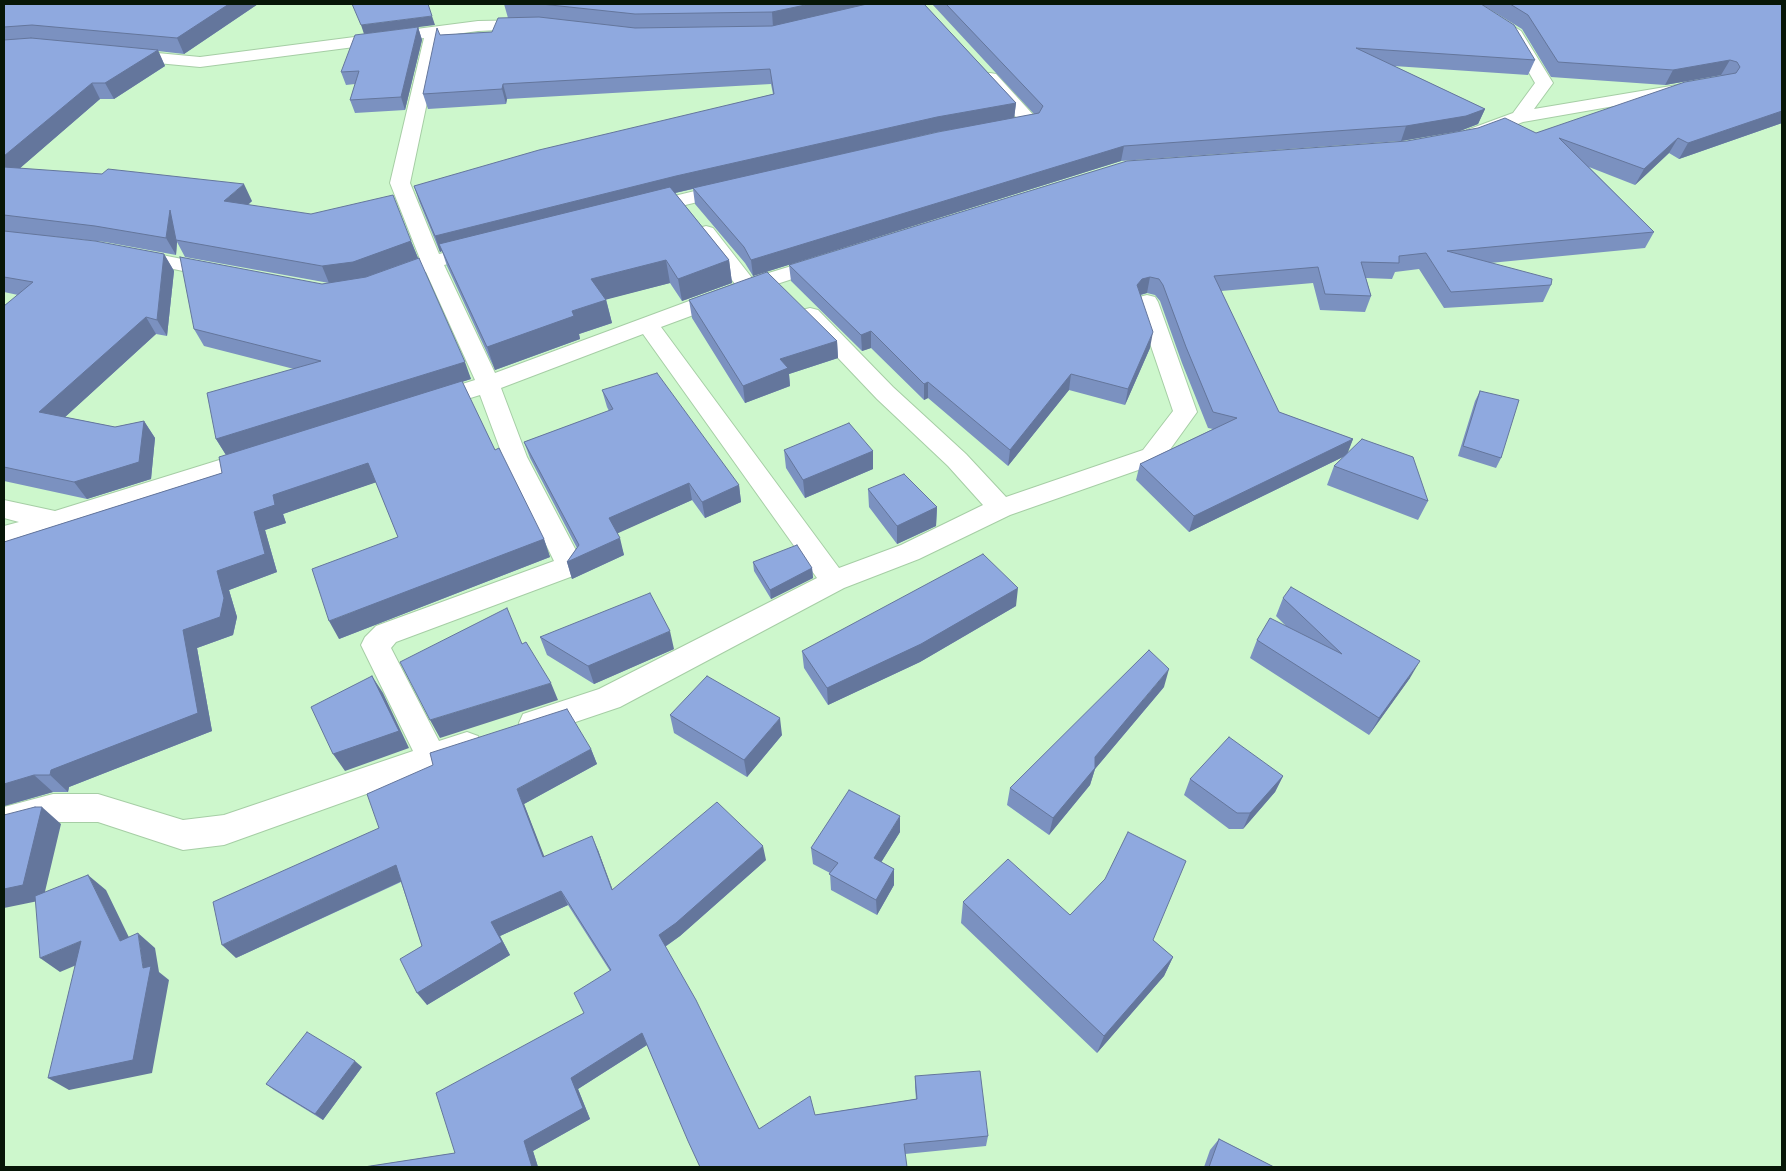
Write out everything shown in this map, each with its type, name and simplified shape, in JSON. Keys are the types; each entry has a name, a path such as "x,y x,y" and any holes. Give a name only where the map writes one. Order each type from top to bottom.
{"street":[{"path":"1467,4 1515,35 1544,83 1519,117"},
{"path":"108,54 200,62 478,26 552,26"},
{"path":"431,756 375,645 386,634 563,569 568,562 515,458 488,384 432,262 400,183 434,32"},
{"path":"979,67 1031,123 1012,127"},
{"path":"1455,139 1519,117 1702,85"},
{"path":"622,214 746,184"},
{"path":"679,200 736,269 747,287"},
{"path":"372,284 432,262 499,246"},
{"path":"114,252 237,276"},
{"path":"408,410 488,384 772,278 845,256"},
{"path":"772,278 840,344 885,393 957,460 1001,508"},
{"path":"4,821 53,808 98,808 183,835 224,830 431,756 609,698 834,581 910,552 1001,508 1152,456 1185,412 1147,302"},
{"path":"647,324 834,581"},
{"path":"4,536 275,451"},
{"path":"4,509 56,520"}],"building":[{"path":"4,4 229,4 177,38 32,25 4,27"},
{"path":"352,4 428,4 432,16 361,25"},
{"path":"541,4 810,4 772,12 635,14"},
{"path":"867,4 924,4 1016,103 937,117 676,176 435,236 414,186 539,150 774,94 770,69 503,84 502,89 423,94 437,28 440,35 492,32 498,18 539,17 635,28 772,26"},
{"path":"946,4 1481,4 1514,25 1535,60 1356,48 1485,109 1466,116 1406,126 1124,146 751,260 744,247 693,188 938,132 1039,113 1043,106"},
{"path":"1510,4 1782,4 1782,111 1688,143 1678,138 1644,169 1559,138 1654,232 1447,251 1552,279 1551,285 1451,292 1426,253 1399,256 1399,263 1361,262 1371,296 1325,294 1318,267 1214,276 1279,412 1353,439 1194,516 1140,464 1237,418 1213,412 1159,279 1150,277 1142,279 1137,285 1153,332 1128,389 1071,374 1010,450 928,382 924,384 871,331 861,335 789,265 1127,161 1407,141 1478,128 1505,118 1536,133 1685,82 1736,73 1740,67 1737,62 1730,60 1673,70 1558,62 1528,15"},
{"path":"418,27 401,97 350,100 359,71 341,72 355,35"},
{"path":"31,38 158,50 105,83 92,83 4,156 4,40"},
{"path":"4,167 102,174 108,169 244,184 224,201 311,214 393,195 411,241 353,262 322,266 176,240 170,210 166,238 95,226 4,215"},
{"path":"670,187 729,260 678,279 666,260 591,279 606,300 572,311 574,316 487,347 439,244"},
{"path":"4,231 95,241 164,254 157,320 146,317 39,412 115,427 144,421 139,462 74,482 4,467 4,306 33,282 4,277"},
{"path":"180,257 322,284 366,277 419,258 465,362 216,439 207,393 321,361 194,329"},
{"path":"767,272 837,341 780,359 788,368 743,386 689,300"},
{"path":"657,373 739,485 702,502 689,483 609,518 620,538 567,562 579,545 524,442 613,409 602,390"},
{"path":"462,381 495,450 499,448 544,539 329,621 312,569 398,537 368,463 273,495 275,505 254,512 265,554 217,571 224,598 220,617 183,630 198,713 51,770 50,775 34,775 4,784 4,542 222,473 219,457"},
{"path":"1480,391 1519,400 1501,458 1463,446"},
{"path":"849,423 873,451 803,480 784,450"},
{"path":"1362,439 1413,457 1428,501 1334,466"},
{"path":"904,474 937,507 897,526 868,489"},
{"path":"797,545 812,568 770,590 753,562"},
{"path":"983,554 1018,588 921,644 827,688 802,651"},
{"path":"1291,587 1420,661 1379,718 1257,640 1270,618 1342,654 1283,598"},
{"path":"650,593 670,631 588,666 540,637"},
{"path":"507,608 522,644 526,642 551,683 430,720 400,662"},
{"path":"1149,650 1169,669 1095,757 1095,768 1053,818 1010,788"},
{"path":"372,676 399,731 333,754 311,707"},
{"path":"707,676 780,718 744,760 670,715"},
{"path":"567,709 591,749 517,789 543,857 592,836 612,890 717,802 763,846 676,923 659,935 696,1000 759,1129 810,1096 815,1115 917,1099 915,1076 980,1071 988,1136 904,1144 907,1167 700,1167 642,1033 571,1078 583,1108 524,1141 532,1167 364,1167 455,1153 436,1093 584,1013 574,993 611,970 561,891 491,922 502,942 417,993 400,959 422,946 396,865 222,945 213,902 379,828 367,794 433,765 430,753"},
{"path":"1229,737 1283,776 1250,813 1237,813 1190,779"},
{"path":"849,790 900,816 874,858 894,869 876,900 829,874 838,863 811,848"},
{"path":"42,807 23,885 4,889 4,815"},
{"path":"1128,832 1186,861 1153,940 1173,957 1104,1036 963,902 1008,859 1070,915 1105,879"},
{"path":"88,875 120,941 138,933 143,968 151,966 133,1060 48,1078 81,941 40,958 35,896"},
{"path":"307,1032 355,1061 315,1114 266,1084"},
{"path":"1219,1139 1274,1167 1209,1167"}]}
